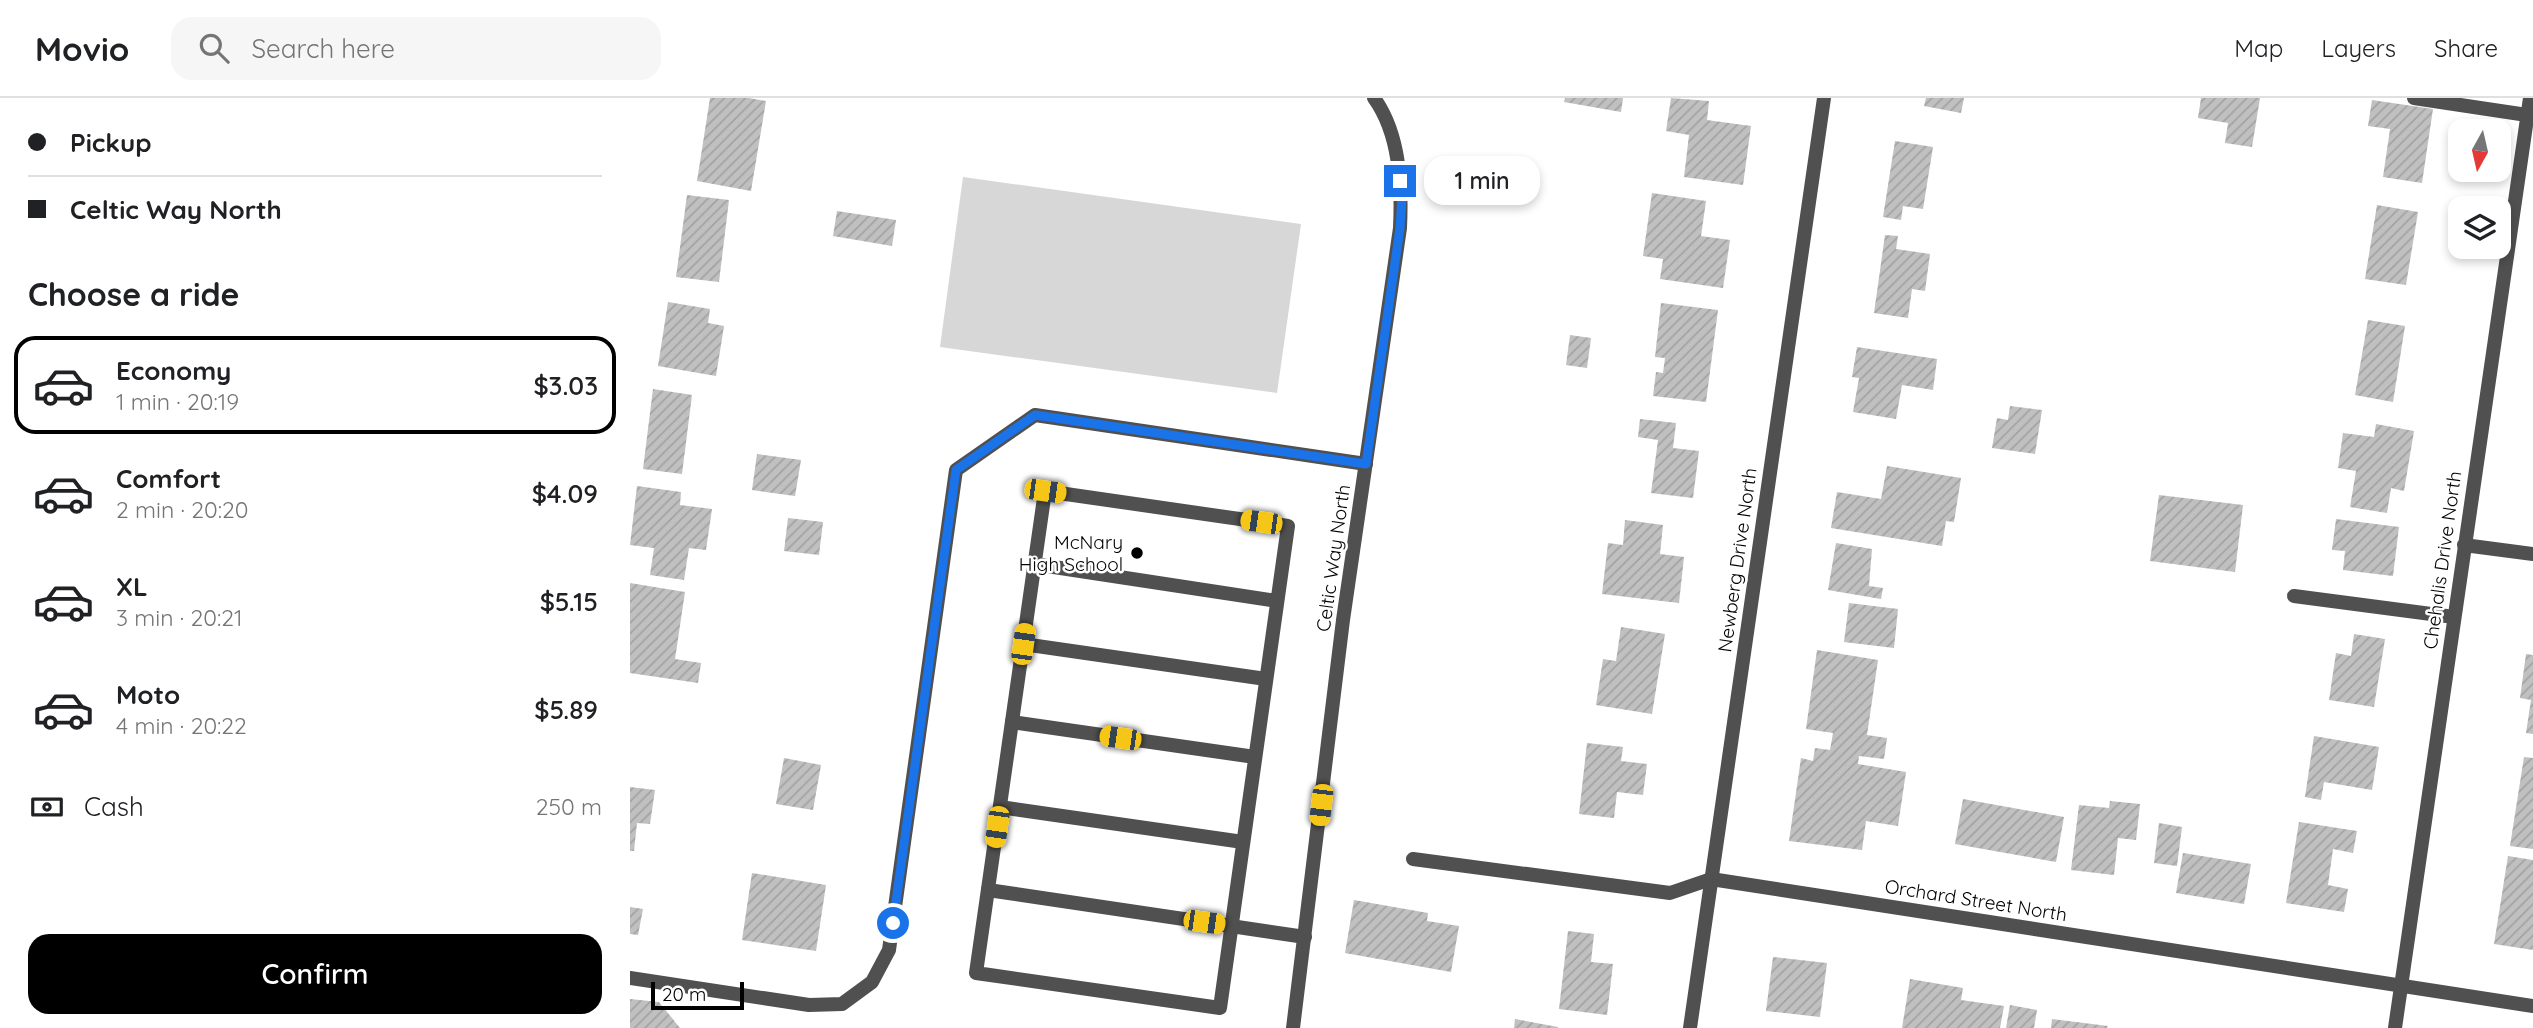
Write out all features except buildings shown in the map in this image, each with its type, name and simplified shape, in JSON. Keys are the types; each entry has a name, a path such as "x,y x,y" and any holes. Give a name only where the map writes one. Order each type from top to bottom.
{"street":[{"name":"Celtic Way North","path":"1293,1028 1343,620 1400,228 1402,197 1392,135 1374,98"},
{"name":"Newberg Drive North","path":"1690,1028 1824,98"},
{"path":"2414,98 2527,115"},
{"name":"Chehalis Drive North","path":"2395,1028 2530,98"},
{"path":"630,978 809,1005 842,1004 872,982 889,950 956,470 1035,415 1366,464"},
{"path":"1045,491 1288,526 1277,601 1220,1008 976,973 1045,491"},
{"path":"2464,545 2533,554"},
{"path":"1034,564 1277,601"},
{"path":"2294,596 2454,617"},
{"path":"1023,644 1266,678"},
{"path":"1012,722 1255,757"},
{"path":"1000,807 1243,842"},
{"name":"Orchard Street North","path":"1413,859 1670,893 1711,879 2533,1006"},
{"path":"988,890 1305,937"}],"shaded area":[{"path":"963,177 1301,224 1277,393 940,347"}],"place":[{"name":"McNary High School","path":"1137,553"}],"route":[{"path":"893,923 956,470 1035,415 1366,464 1400,228 1400,181"}]}
